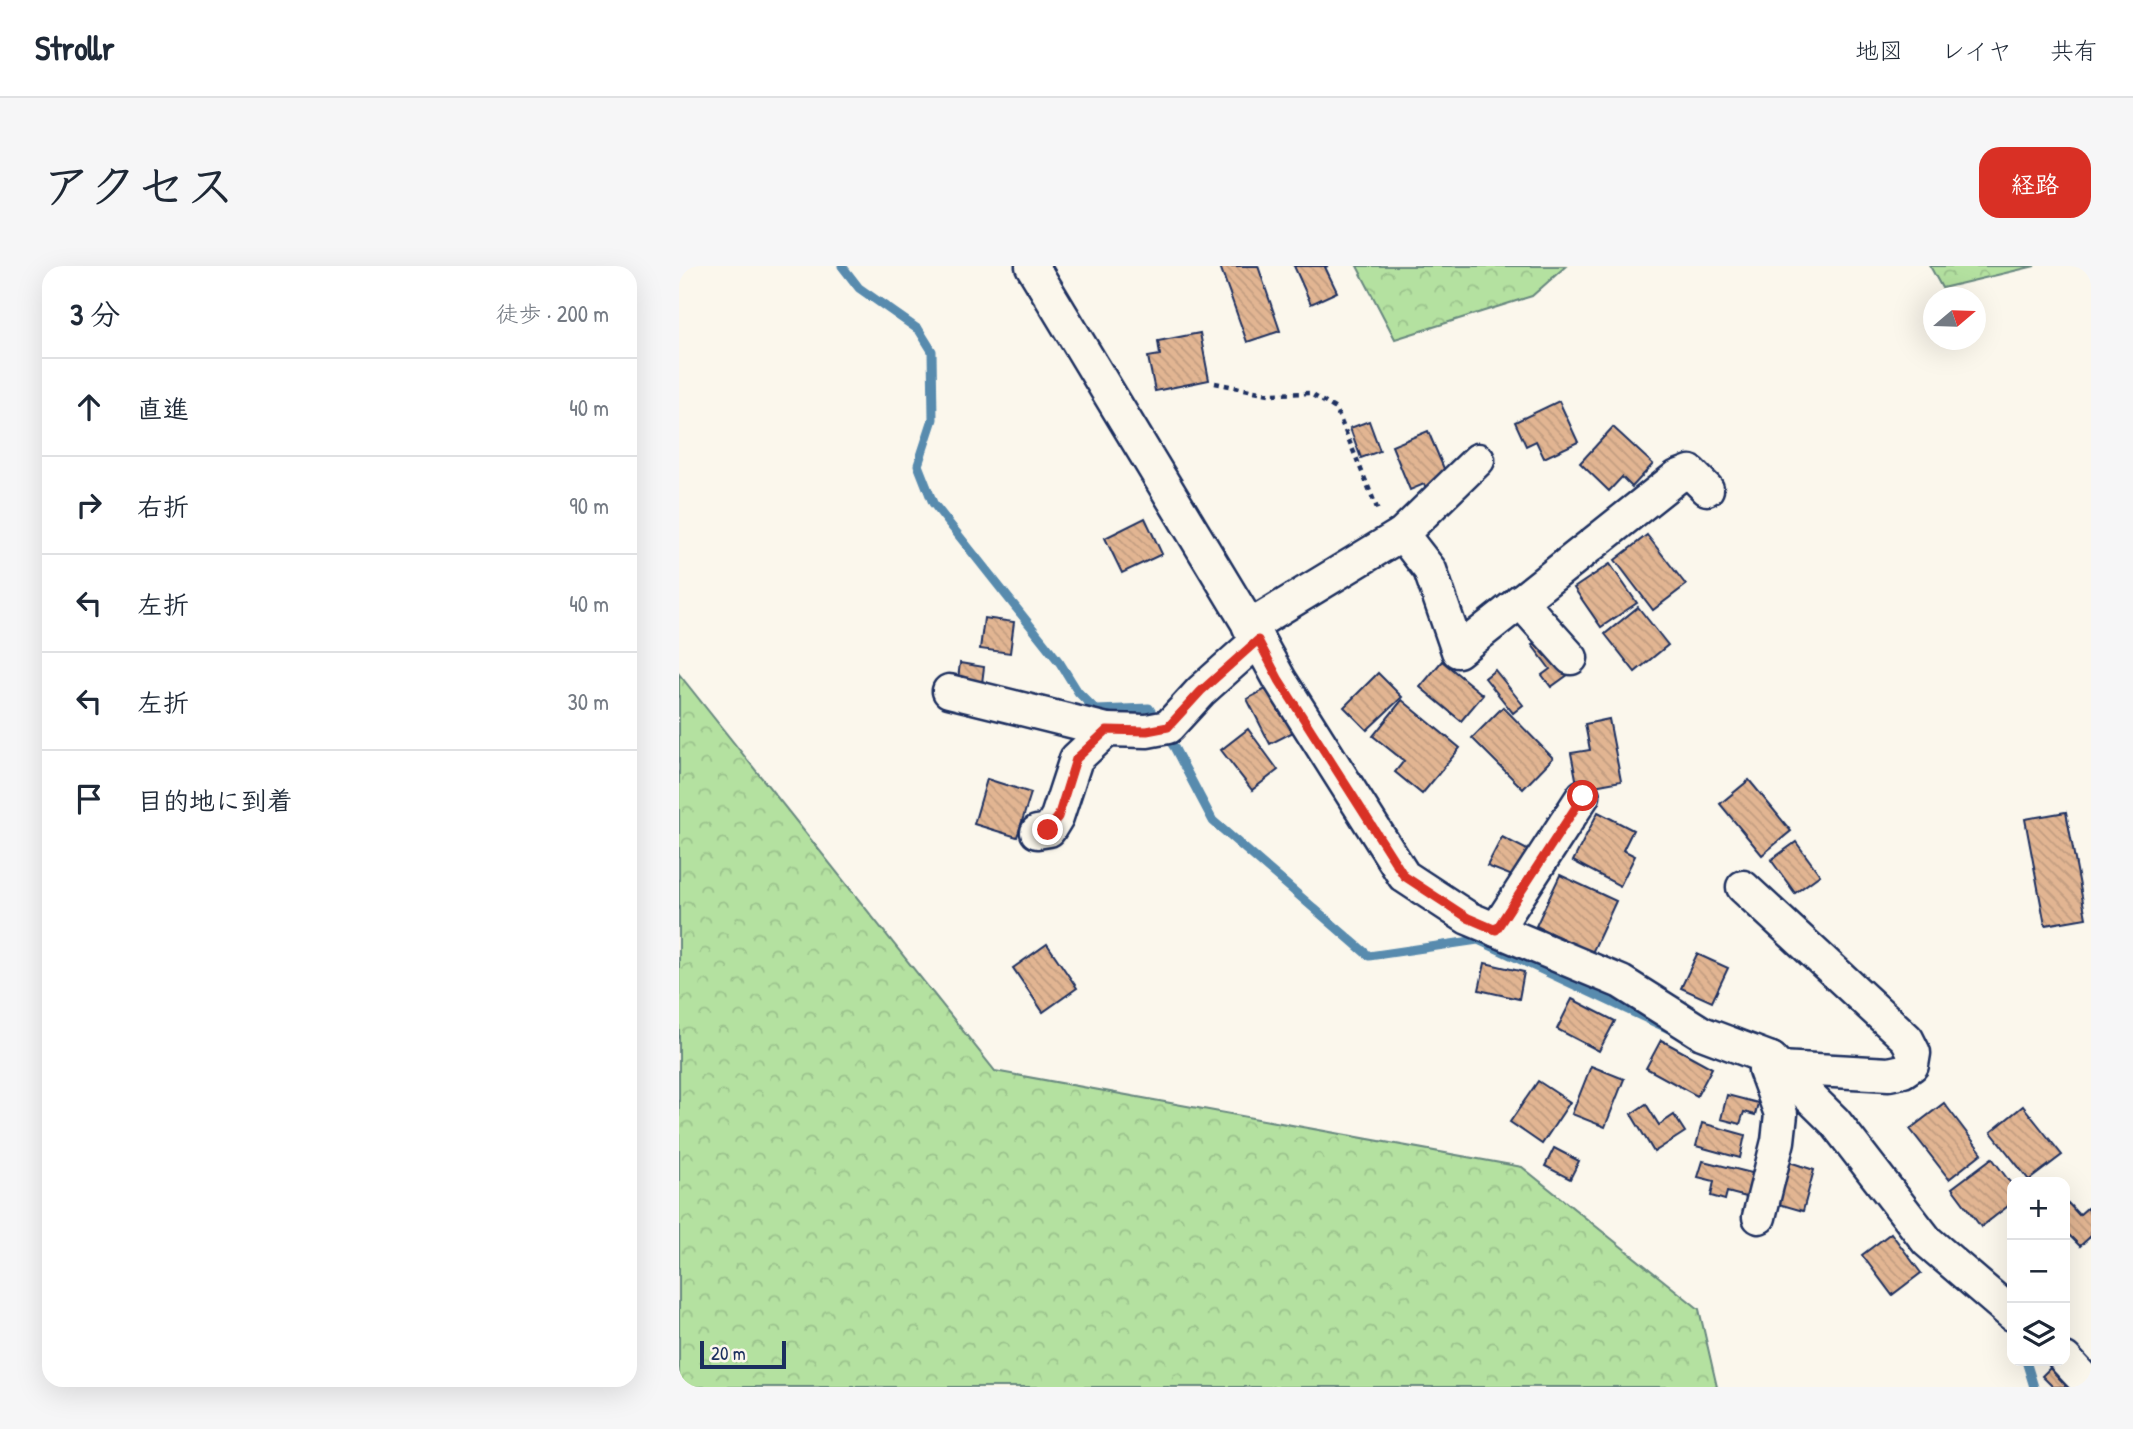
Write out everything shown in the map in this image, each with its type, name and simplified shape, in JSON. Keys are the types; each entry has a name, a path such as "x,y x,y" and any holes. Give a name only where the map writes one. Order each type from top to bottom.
{"street":[{"path":"1032,266 1279,680 1404,876 1468,918 1621,982 1702,1034 1773,1074 1835,1122 1927,1241 2007,1310"},
{"path":"949,691 1107,730 1158,729 1201,691 1254,634 1402,534 1478,460"},
{"path":"1402,534 1430,570 1458,651 1677,477 1690,472 1707,489"},
{"path":"1520,601 1571,658"},
{"path":"1037,832 1048,830 1058,817 1076,759 1107,730"},
{"path":"1496,930 1583,796"},
{"path":"1743,887 1907,1039 1914,1053 1912,1065 1903,1071 1889,1074 1773,1074"},
{"path":"1759,1217 1778,1142 1781,1114 1773,1074"},
{"path":"2070,1365 2091,1387"}],"path":[{"path":"1216,383 1269,394 1309,393 1336,410 1387,532 1402,534"}],"green space":[{"path":"1357,266 1566,266 1532,296 1395,339"},
{"path":"1930,266 2035,266 1946,287 1941,287"},
{"path":"679,674 995,1071 1522,1167 1699,1309 1717,1387 679,1387"}],"building":[{"path":"1220,266 1258,266 1280,331 1247,342"},
{"path":"1294,266 1328,266 1325,267 1337,292 1311,304"},
{"path":"1200,333 1209,380 1155,391 1148,357 1160,355 1158,341"},
{"path":"1559,401 1578,442 1544,458 1536,441 1526,446 1515,422"},
{"path":"1369,421 1380,451 1361,458 1350,428"},
{"path":"1613,427 1653,464 1632,487 1622,477 1609,491 1580,463"},
{"path":"1428,431 1451,485 1432,503 1424,484 1410,490 1392,446"},
{"path":"1145,518 1162,554 1122,573 1105,538"},
{"path":"1647,535 1686,585 1653,610 1615,560"},
{"path":"1610,564 1637,603 1601,627 1574,588"},
{"path":"1638,607 1668,645 1635,672 1605,634"},
{"path":"984,618 1014,622 1010,653 980,649"},
{"path":"1548,635 1576,669 1551,687 1542,675 1550,669 1532,645"},
{"path":"1442,661 1483,695 1461,721 1420,687"},
{"path":"960,663 984,667 982,683 958,679"},
{"path":"1495,670 1523,705 1513,713 1485,678"},
{"path":"1378,673 1402,697 1367,730 1344,707"},
{"path":"1277,683 1301,728 1270,744 1247,699"},
{"path":"1402,700 1460,748 1422,794 1395,772 1404,761 1373,736"},
{"path":"1503,707 1553,758 1523,789 1472,738"},
{"path":"1609,719 1621,781 1578,789 1571,753 1590,750 1585,724"},
{"path":"1248,729 1278,770 1252,790 1221,750"},
{"path":"987,779 1031,793 1017,837 974,824"},
{"path":"1749,780 1791,831 1762,855 1720,804"},
{"path":"1598,812 1633,830 1623,850 1635,856 1620,886 1573,861"},
{"path":"2066,812 2086,918 2045,925 2025,819"},
{"path":"1502,837 1541,857 1525,881 1487,866"},
{"path":"1796,842 1820,875 1795,893 1771,860"},
{"path":"1560,875 1616,901 1592,953 1536,926"},
{"path":"1047,944 1077,988 1043,1012 1013,968"},
{"path":"1697,954 1728,968 1712,1002 1681,988"},
{"path":"1485,963 1524,972 1519,999 1479,990"},
{"path":"1572,999 1615,1021 1599,1051 1557,1029"},
{"path":"1661,1040 1712,1068 1697,1096 1646,1068"},
{"path":"1591,1066 1624,1079 1605,1127 1572,1114"},
{"path":"1538,1081 1570,1102 1542,1144 1510,1122"},
{"path":"1727,1095 1758,1103 1755,1115 1744,1112 1740,1124 1721,1119"},
{"path":"1944,1103 1982,1153 1949,1179 1910,1129"},
{"path":"1646,1104 1659,1125 1674,1115 1685,1132 1654,1152 1631,1114"},
{"path":"2023,1106 2062,1155 2033,1177 2027,1177 1991,1132"},
{"path":"1702,1123 1745,1135 1740,1158 1696,1146"},
{"path":"1554,1148 1579,1161 1570,1179 1545,1166"},
{"path":"1992,1158 2007,1178 2007,1207 1981,1227 1952,1188"},
{"path":"1780,1159 1814,1170 1803,1211 1768,1201"},
{"path":"1703,1161 1760,1175 1754,1199 1727,1192 1725,1200 1711,1196 1714,1181 1698,1177"},
{"path":"2070,1205 2079,1215 2087,1208 2091,1213 2091,1236 2080,1246 2070,1236"},
{"path":"1891,1233 1921,1273 1892,1295 1862,1255"},
{"path":"2052,1366 2058,1366 2071,1381 2064,1387 2053,1387 2042,1376"}],"waterway":[{"path":"842,266 859,288 919,330 932,351 933,419 918,465 933,503 1060,663 1078,692 1096,710 1149,708 1174,747 1213,821 1369,956 1478,940 1671,1030"},
{"path":"2028,1366 2034,1387"}],"route":[{"path":"1048,830 1058,817 1076,759 1107,730 1147,731 1168,727 1201,691 1258,640 1279,680 1404,876 1468,918 1496,930 1583,796"}]}
